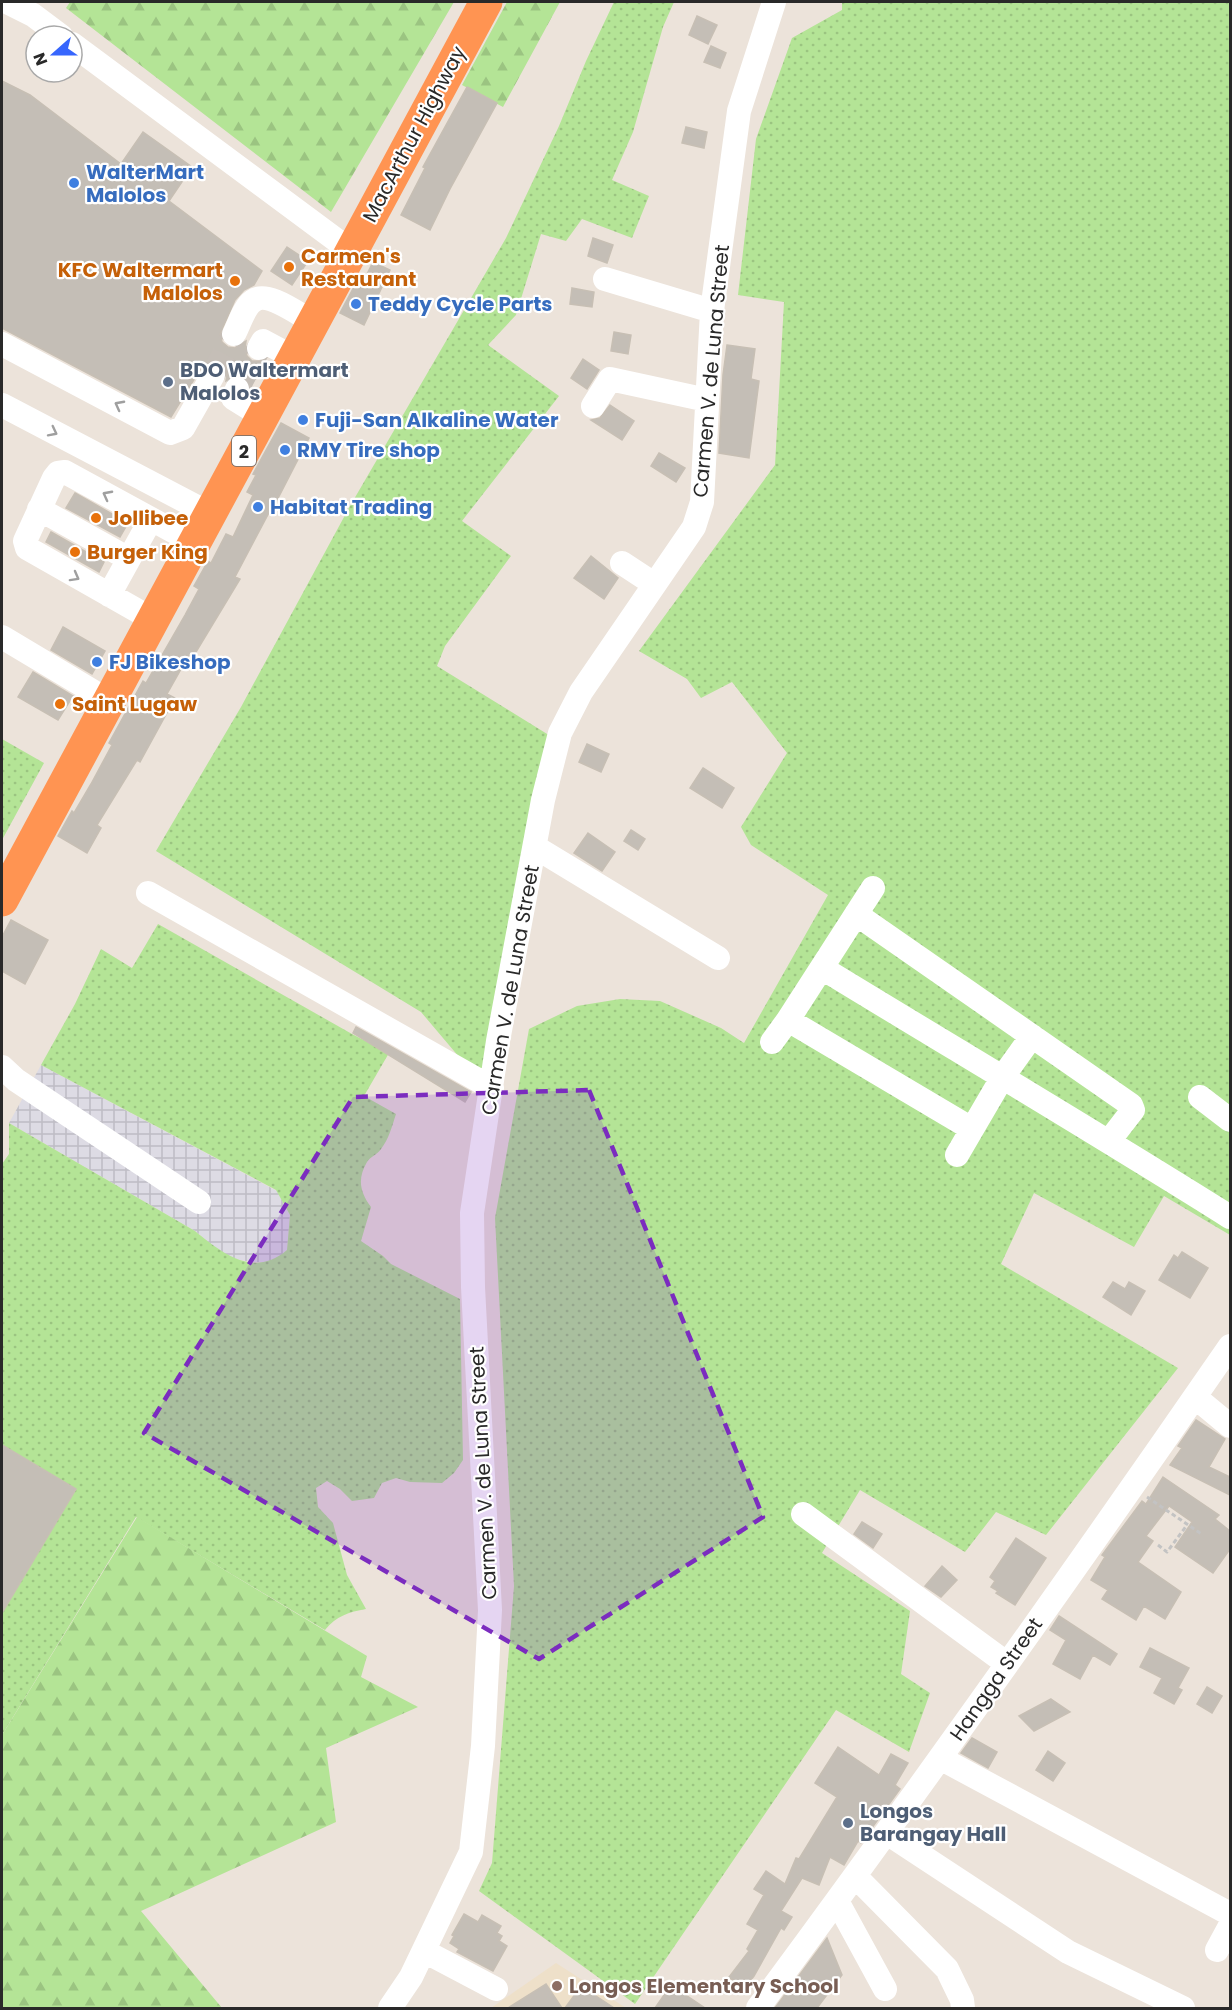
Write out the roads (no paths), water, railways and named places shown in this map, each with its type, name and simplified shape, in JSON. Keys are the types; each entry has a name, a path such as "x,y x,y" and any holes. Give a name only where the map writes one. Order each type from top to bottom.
{"highway":[{"name":"MacArthur Highway","path":"2,900 486,2"}],"street":[{"path":"8,2 45,24"},
{"name":"Carmen V. de Luna Street","path":"390,2008 411,1977 471,1852 483,1746 490,1610 473,1287 472,1213 498,1041 543,800 560,733 581,692 694,527 702,502 712,311 739,111 774,2"},
{"path":"84,53 351,251"},
{"path":"605,279 712,311"},
{"path":"234,334 251,302 261,297 270,298 313,322"},
{"path":"259,348 263,341 293,357"},
{"path":"2,344 170,433 183,428 213,375"},
{"path":"593,406 610,380 707,400"},
{"path":"237,389 233,398 262,416"},
{"path":"2,405 210,514"},
{"path":"152,619 27,548 24,541 54,478 58,473 65,472 195,543"},
{"path":"39,509 129,560"},
{"path":"109,595 151,519"},
{"path":"622,563 654,584"},
{"path":"2,637 109,701"},
{"path":"535,848 718,958"},
{"path":"772,1042 873,888"},
{"path":"148,893 492,1088"},
{"path":"856,914 1131,1105 1133,1110 1109,1141"},
{"path":"822,968 1230,1216"},
{"path":"788,1020 972,1129"},
{"path":"957,1155 1002,1078 1032,1036"},
{"path":"2,1067 16,1080 199,1202"},
{"path":"1200,1097 1230,1120"},
{"name":"Hangga Street","path":"758,2008 856,1878 1006,1663 1133,1488 1230,1346"},
{"path":"1195,1397 1230,1426"},
{"path":"803,1514 1006,1663"},
{"path":"940,1758 1230,1914"},
{"path":"887,1833 1068,1952 1183,2008"},
{"path":"856,1878 947,1970 962,2000 963,2008"},
{"path":"837,1901 885,1989"},
{"path":"1217,1950 1230,1926"},
{"path":"424,1951 496,1989"}],"tunnel":[{"path":"213,375 234,334"},
{"path":"237,389 259,348"}],"place":[{"name":"WalterMart Malolos","path":"74,183"},
{"name":"Carmen's Restaurant","path":"289,267"},
{"name":"KFC Waltermart Malolos","path":"235,281"},
{"name":"Teddy Cycle Parts","path":"356,304"},
{"name":"BDO Waltermart Malolos","path":"168,382"},
{"name":"Fuji-San Alkaline Water","path":"303,420"},
{"name":"RMY Tire shop","path":"285,450"},
{"name":"Habitat Trading","path":"258,507"},
{"name":"Jollibee","path":"96,518"},
{"name":"Burger King","path":"75,552"},
{"name":"FJ Bikeshop","path":"97,662"},
{"name":"Saint Lugaw","path":"60,704"},
{"name":"Longos Barangay Hall","path":"848,1823"},
{"name":"Longos Elementary School","path":"557,1986"}]}
